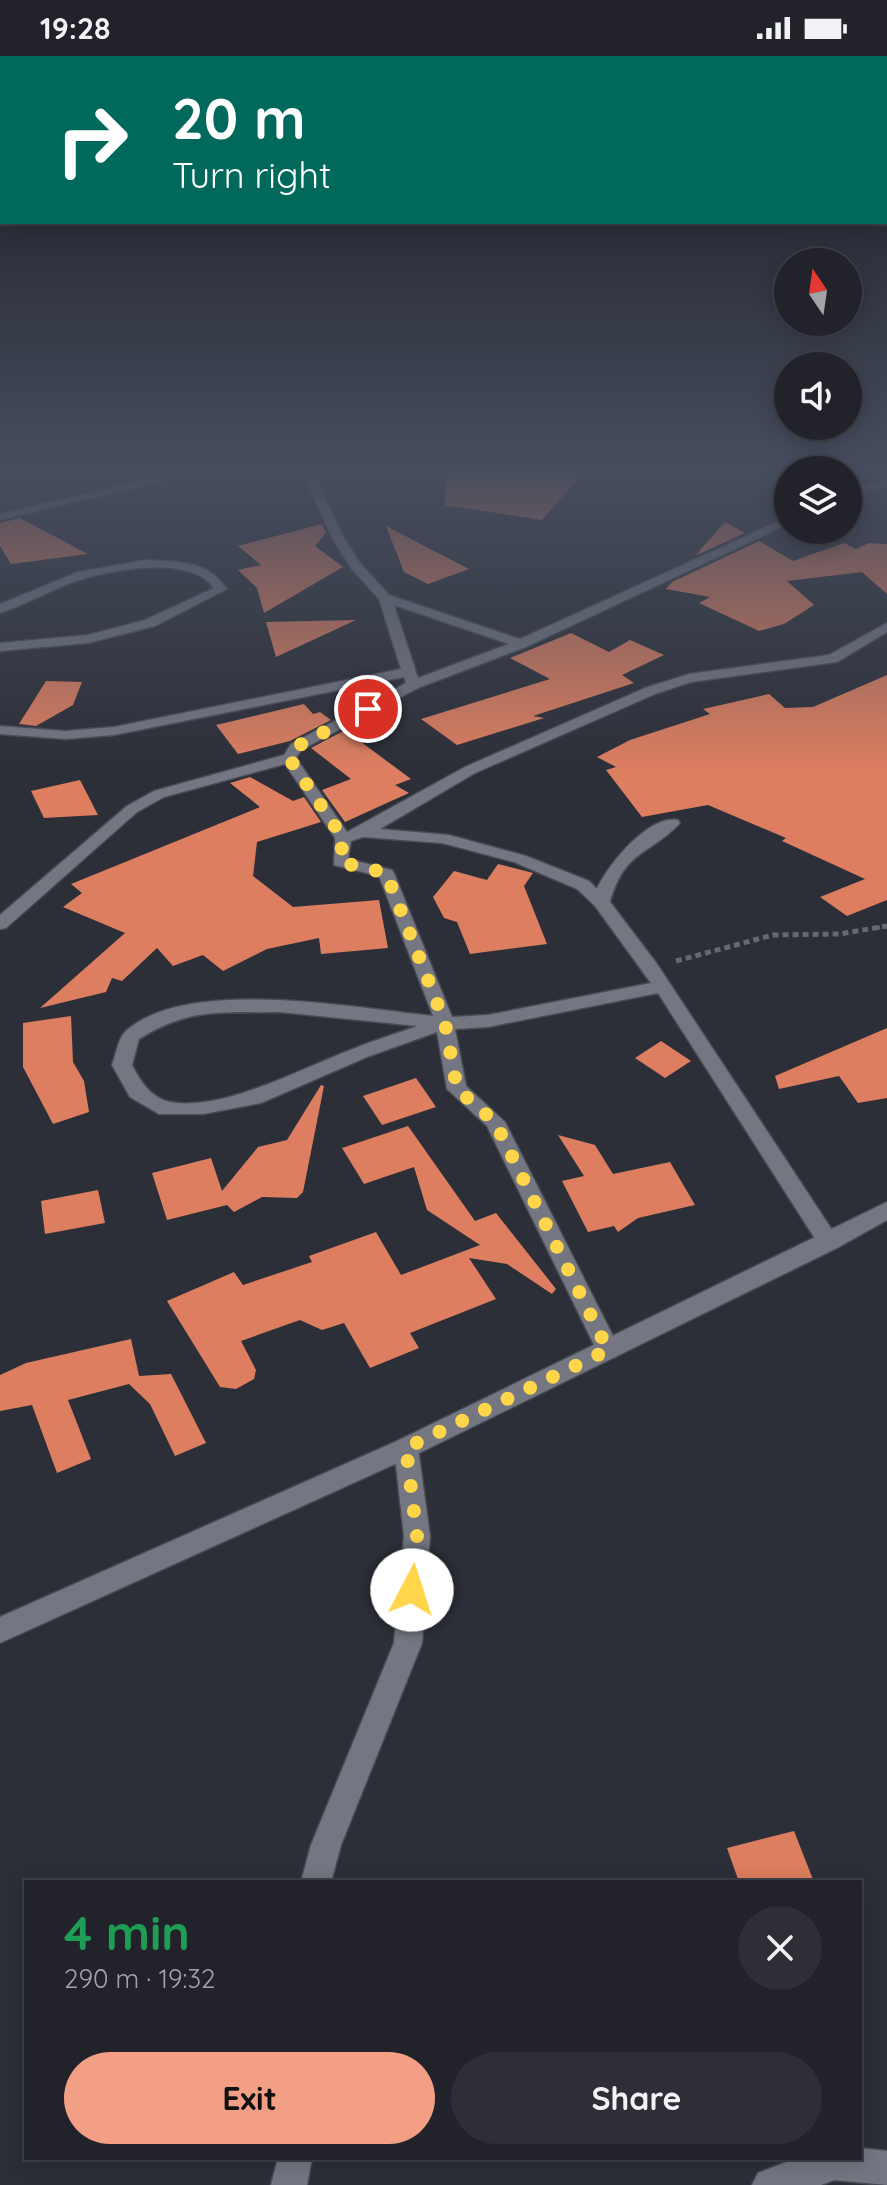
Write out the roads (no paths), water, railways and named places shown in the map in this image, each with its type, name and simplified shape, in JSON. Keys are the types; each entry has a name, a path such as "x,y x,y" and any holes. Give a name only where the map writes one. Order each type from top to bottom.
{"street":[{"path":"0,609 82,575 109,570"},
{"path":"0,647 88,639 150,623 221,589 210,574 199,570"},
{"path":"360,570 385,598 411,678"},
{"path":"0,730 65,735 114,731 411,678 521,644 680,570"},
{"path":"385,598 521,644"},
{"path":"608,1350 495,1122 457,1089 445,1023 386,873 340,862 352,835 470,770 650,691 702,676 832,659 887,627"},
{"path":"0,924 132,809 159,794 289,758 296,747 411,678"},
{"path":"289,758 352,835 443,838 520,859 583,885 601,902 651,968 829,1242"},
{"path":"601,902 605,883 621,861 639,843 672,823"},
{"path":"445,1023 360,1053 254,1098 203,1107 166,1109 137,1092 122,1065 131,1036 161,1017 203,1007 280,1006 445,1023 488,1021 663,986"},
{"path":"0,1630 406,1448 829,1242 887,1210"},
{"path":"317,1880 326,1845 408,1643 417,1536 406,1448"},
{"path":"770,2185 834,2163 887,2169"}]}
